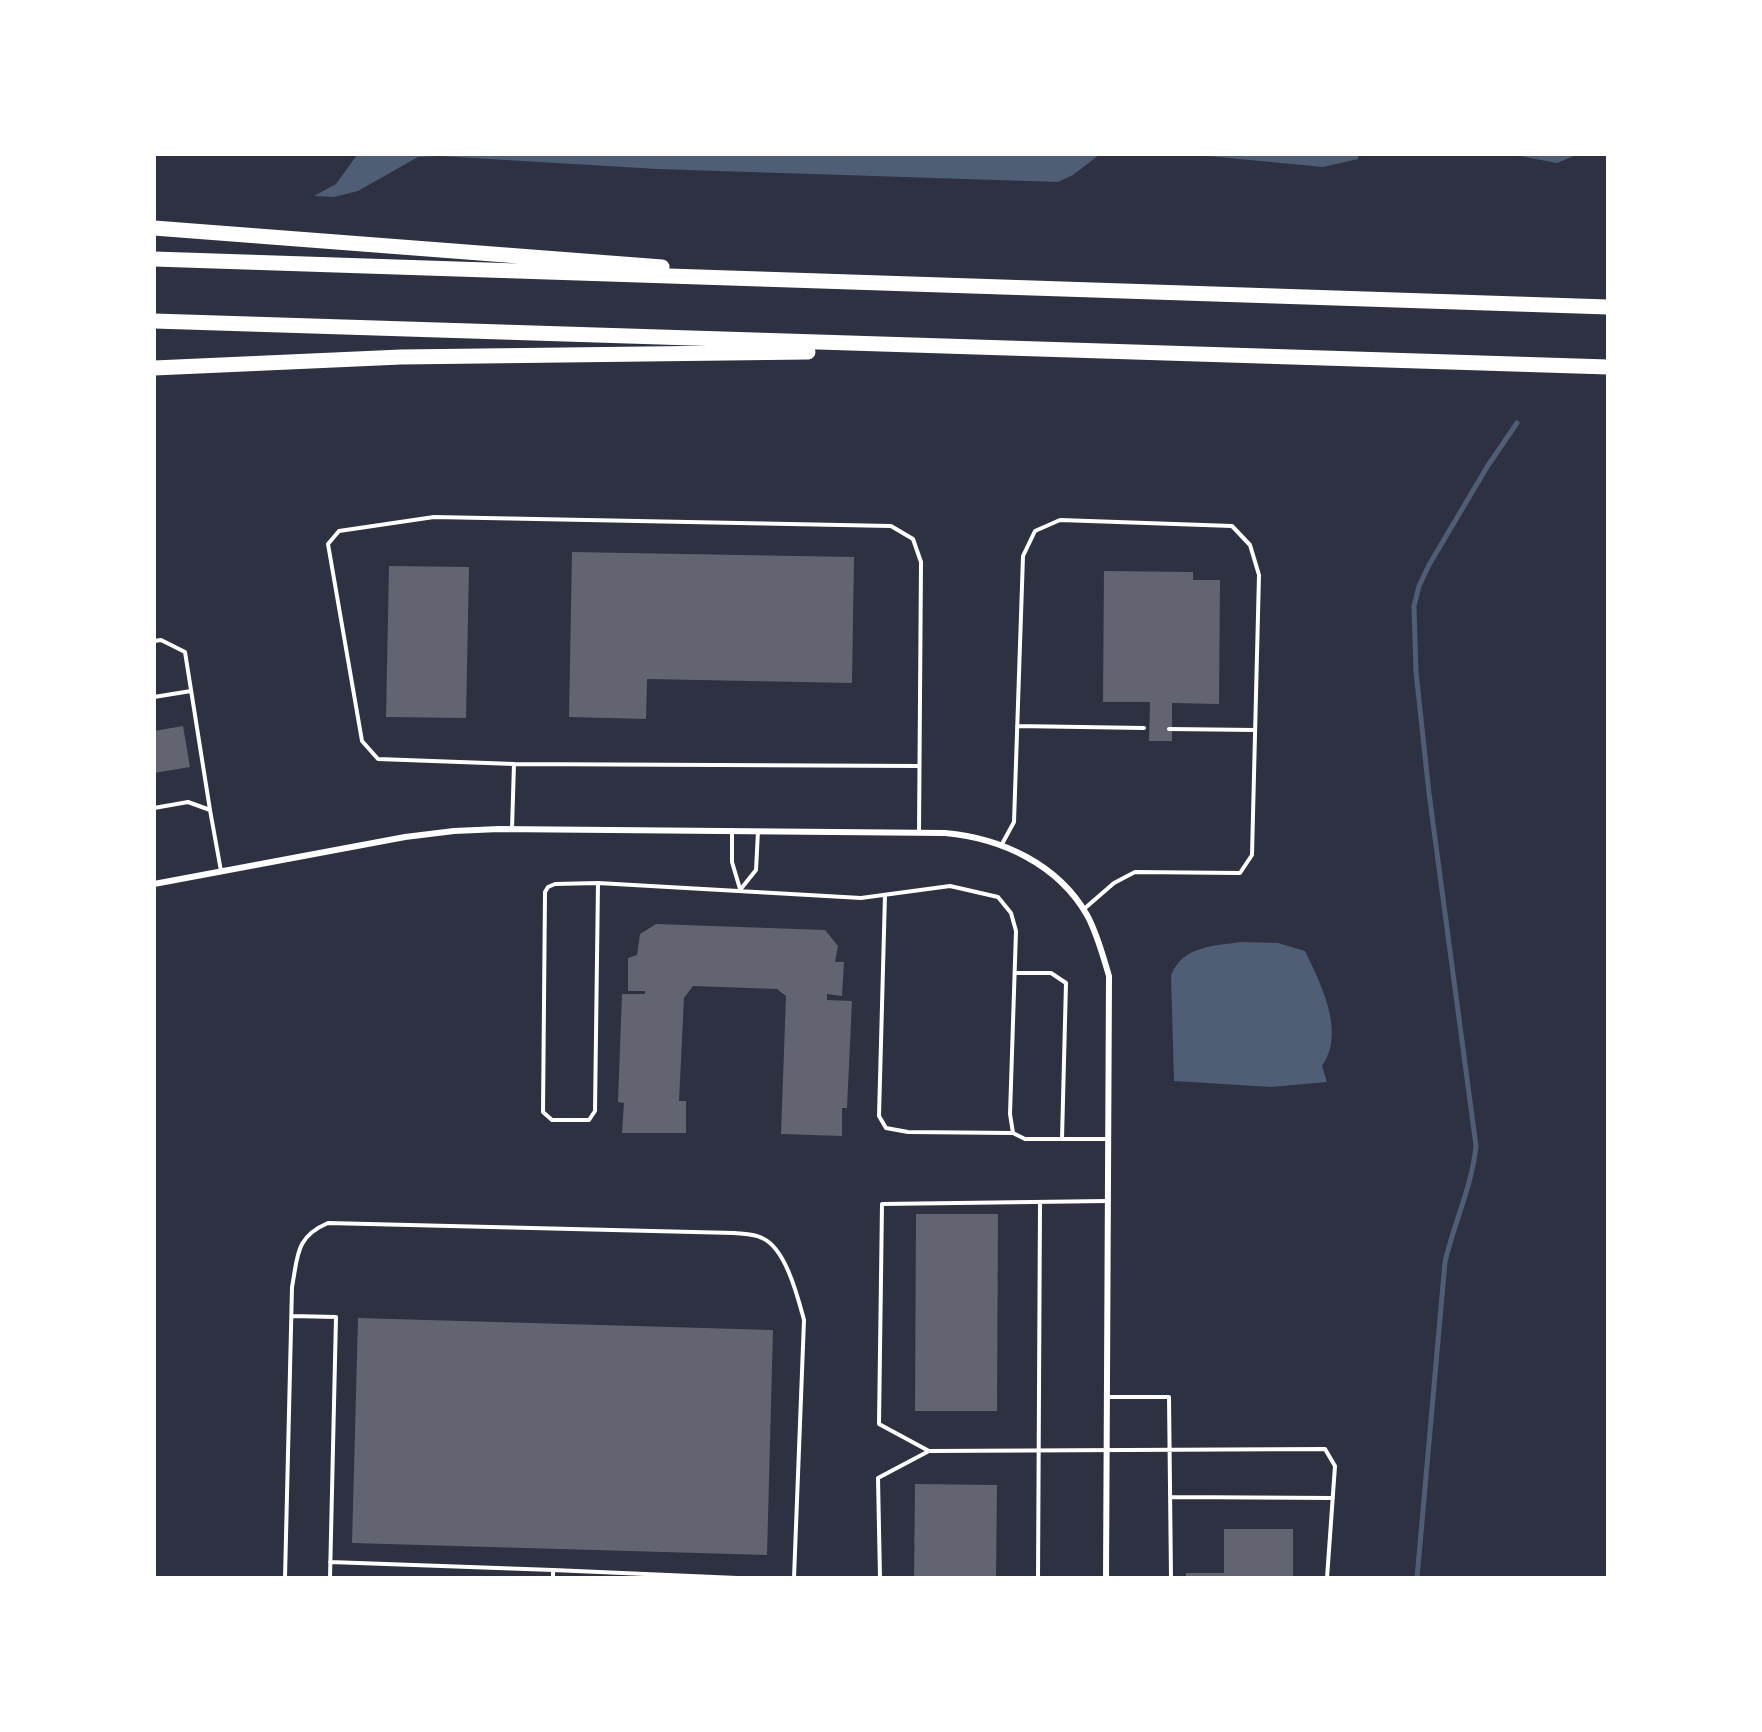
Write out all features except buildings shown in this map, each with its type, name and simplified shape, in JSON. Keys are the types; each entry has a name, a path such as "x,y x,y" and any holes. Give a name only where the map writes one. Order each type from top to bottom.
{"highway":[{"path":"154,228 862,284"},
{"path":"154,259 1608,307"},
{"path":"154,321 1608,367"},
{"path":"154,368 401,357 996,349"}],"street":[{"path":"154,884 405,837 454,831 512,829 919,832 976,836 1002,844 1054,875 1083,910 1099,945 1109,976 1106,1578"}],"lane":[{"path":"919,766 514,764 378,759 362,741 328,544 339,531 435,517 891,526 913,539 921,562 919,832"},
{"path":"1002,844 1014,822 1023,556 1035,531 1060,520 1232,526 1250,545 1259,575 1252,855 1240,873 1135,872 1114,883 1083,910"},
{"path":"154,641 161,640 185,652 221,871"},
{"path":"154,697 191,691"},
{"path":"1017,726 1144,728"},
{"path":"1169,729 1255,730"},
{"path":"512,829 514,764"},
{"path":"154,808 188,802 210,810"},
{"path":"732,830 732,862 740,890"},
{"path":"740,890 756,870 758,830"},
{"path":"598,883 595,1111 588,1120 552,1120 543,1112 545,892 548,887 555,884 598,883 861,898 950,886 998,897 1011,913 1016,930 1010,1114 1013,1133"},
{"path":"885,895 879,1116 886,1128 908,1132 1013,1133 1025,1139 1107,1138"},
{"path":"1015,973 1052,973 1066,982 1062,1138"},
{"path":"930,1452 879,1424 882,1204 1107,1201"},
{"path":"1038,1578 1041,1449 1040,1203"},
{"path":"285,1578 292,1287 300,1246 310,1230 328,1223 734,1233 762,1238 775,1249 794,1284 804,1320 794,1578"},
{"path":"292,1316 336,1317 330,1578"},
{"path":"1106,1397 1169,1397 1171,1578"},
{"path":"880,1578 878,1478 930,1452 1041,1449 1325,1449 1335,1466 1327,1578"},
{"path":"1171,1497 1334,1498"},
{"path":"330,1562 736,1578"},
{"path":"553,1570 553,1578"}],"water":[{"path":"357,155 1099,155 1073,175 1058,182 657,169 439,156 418,157 358,191 334,197 314,196 336,184"},
{"path":"1197,155 1358,155 1358,159 1323,167"},
{"path":"1515,155 1576,155 1557,163"},
{"path":"1241,942 1278,943 1305,951 1324,993 1331,1024 1332,1039 1329,1053 1322,1066 1327,1082 1271,1087 1174,1081 1171,975 1176,965 1191,953 1200,949"}],"waterway":[{"path":"1417,1578 1445,1262 1471,1176 1476,1146 1429,793 1416,672 1414,606 1419,586 1429,565 1487,467 1517,423"}]}
